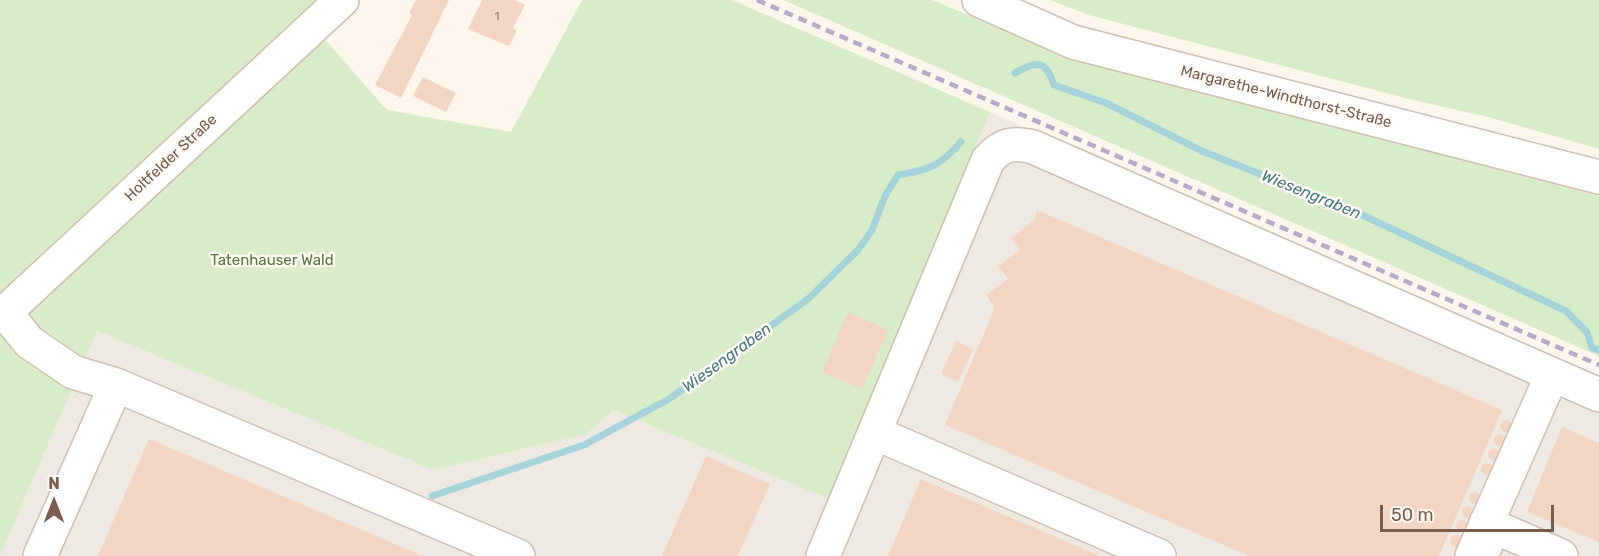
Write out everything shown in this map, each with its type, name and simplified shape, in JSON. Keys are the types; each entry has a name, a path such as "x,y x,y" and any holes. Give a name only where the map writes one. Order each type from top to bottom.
{"street":[{"name":"Holtfelder Straße","path":"3,314 342,0"},
{"name":"Margarethe-Windthorst-Straße","path":"979,0 1072,42 1599,177"},
{"path":"823,556 988,160 999,147 1016,143 1033,147 1599,395"},
{"path":"3,314 29,342 74,372 116,385 518,556"},
{"path":"1472,556 1552,375"},
{"path":"40,556 116,385"},
{"path":"874,433 1159,556"},
{"path":"1486,524 1486,556"},
{"path":"1486,524 1561,556"}],"shaded area":[{"path":"990,112 1599,378 1599,556 0,556 97,331 433,470 587,434 613,410 829,498"}],"green space":[{"path":"0,0 327,0 0,306"},
{"name":"Tatenhauser Wald","path":"582,0 732,0 990,112 829,499 613,410 587,434 433,470 97,331 0,556 0,333 321,35 387,110 511,132"},
{"path":"783,0 932,0 1073,58 1599,196 1599,356"},
{"path":"1050,0 1599,0 1599,149 1492,118 1409,99 1089,15"}],"building":[{"path":"416,0 449,0 401,98 375,85 412,15 409,13"},
{"path":"482,0 515,0 525,5 513,28 517,30 509,46 468,29"},
{"path":"423,77 456,93 446,112 413,96"},
{"path":"1037,210 1502,410 1439,556 1249,556 945,425 995,308 986,295 1008,279 998,266 1020,250 1011,238 1033,221"},
{"path":"848,312 888,330 862,389 822,372"},
{"path":"956,341 973,349 958,382 941,374"},
{"path":"1508,420 1511,421 1511,431 1504,432 1501,431 1500,424 1501,421"},
{"path":"1562,427 1599,443 1599,542 1527,512"},
{"path":"1502,434 1505,435 1505,445 1498,446 1495,445 1494,438 1495,435"},
{"path":"149,439 423,556 98,556"},
{"path":"1496,449 1499,450 1499,460 1492,461 1489,460 1488,453 1489,450"},
{"path":"706,456 770,484 738,556 662,556"},
{"path":"1489,463 1493,469 1489,475 1485,475 1481,467"},
{"path":"921,479 1100,556 888,556"},
{"path":"1477,492 1481,498 1477,504 1473,504 1469,496"},
{"path":"1470,506 1474,512 1470,518 1466,518 1462,510"},
{"path":"1464,520 1468,526 1464,532 1460,532 1456,524"},
{"path":"1458,535 1462,541 1458,547 1454,547 1450,539"}],"waterway":[{"name":"Wiesengraben","path":"1015,73 1035,64 1040,65 1048,71 1054,85 1106,103 1202,151 1356,212 1566,311 1587,332 1592,348 1599,350"},
{"name":"Wiesengraben","path":"432,496 584,445 669,399 808,299 858,250 872,230 885,196 898,175 933,166 947,157 961,142"}],"railway":[{"path":"757,0 1599,365"}]}
